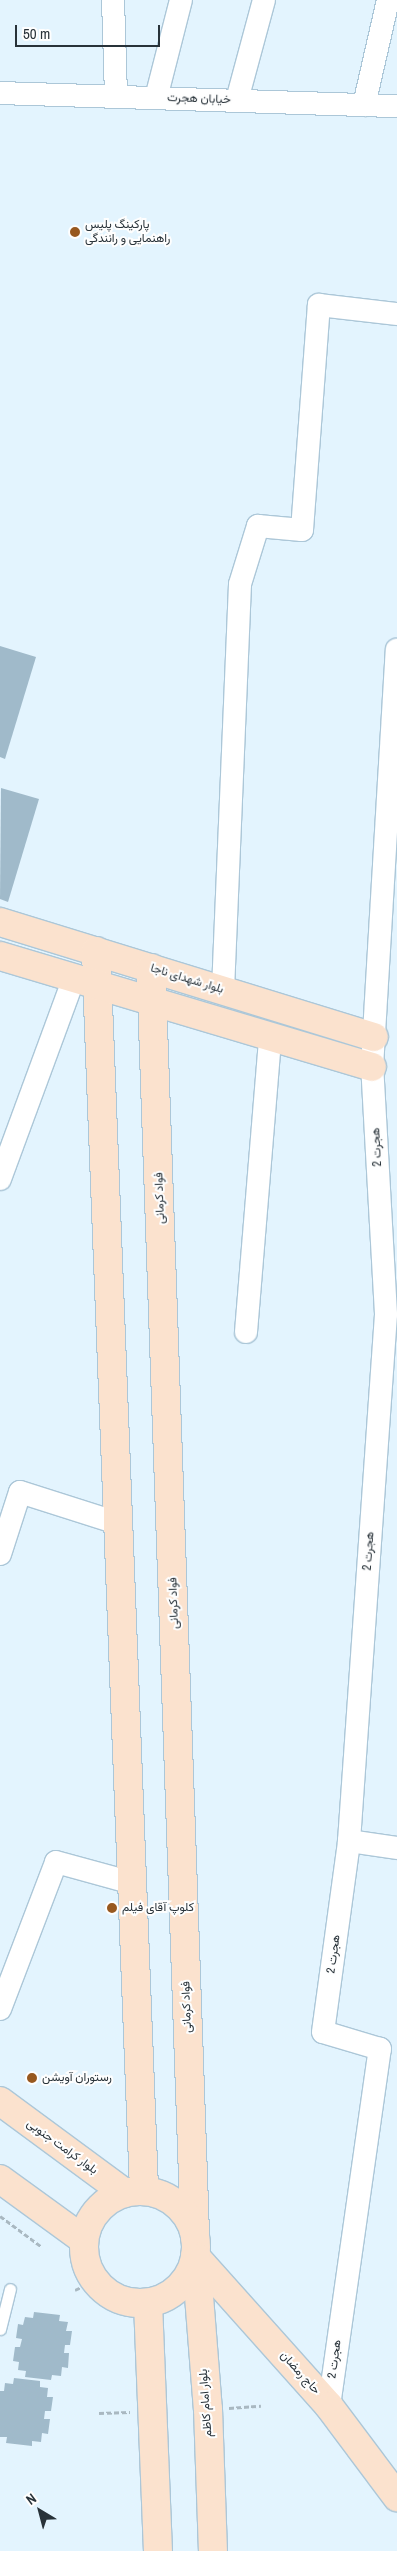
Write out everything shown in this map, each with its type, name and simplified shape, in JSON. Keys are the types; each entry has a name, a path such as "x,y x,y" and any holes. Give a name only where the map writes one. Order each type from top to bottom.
{"street":[{"path":"113,0 116,96"},
{"path":"156,98 181,0"},
{"path":"237,100 264,0"},
{"path":"364,105 388,0"},
{"name":"خیابان هجرت","path":"0,93 397,106"},
{"path":"223,990 240,584 258,526 302,530 319,305 397,314"},
{"name":"هجرت 2","path":"329,2406 380,2049 323,2032 349,1841 386,1314 372,1067 397,650"},
{"name":"بلوار شهدای ناجا","path":"0,922 374,1036"},
{"path":"0,1179 86,981 96,951"},
{"path":"0,956 372,1067"},
{"name":"فواد کرمانی","path":"151,968 195,2246"},
{"path":"86,981 118,1523 132,1883 135,2192"},
{"path":"246,1332 270,1036"},
{"path":"0,1554 20,1492 118,1523"},
{"path":"349,1841 397,1848"},
{"path":"0,2009 56,1862 132,1883"},
{"name":"بلوار کرامت جنوبی","path":"0,2101 135,2192"},
{"path":"0,2179 84,2240"},
{"path":"135,2192 178,2205 195,2246 179,2287 148,2303 112,2296 93,2281 85,2261 84,2240 87,2227 102,2205 135,2192"},
{"name":"حاج رمضان","path":"195,2246 329,2406 397,2497"},
{"name":"بلوار امام کاظم","path":"195,2246 208,2409 213,2551"},
{"path":"148,2303 158,2551"}],"lane":[{"path":"0,2330 10,2289"}],"path":[{"path":"0,2216 42,2247"},
{"path":"208,2409 261,2406"},
{"path":"99,2413 152,2411"}],"building":[{"path":"0,646 36,657 5,759 0,757"},
{"path":"1,788 39,799 8,902 0,899"},
{"path":"34,2312 60,2315 59,2321 68,2322 66,2331 72,2331 70,2345 65,2345 64,2353 69,2353 68,2368 62,2367 61,2376 52,2375 51,2380 25,2377 26,2371 18,2370 19,2362 13,2361 15,2347 20,2347 22,2339 16,2338 18,2324 23,2325 25,2317 33,2318"},
{"path":"14,2378 40,2381 40,2387 48,2388 47,2397 53,2397 51,2411 45,2411 44,2419 50,2419 48,2434 42,2433 41,2442 32,2441 32,2446 6,2443 7,2437 0,2437 0,2391 4,2391 5,2383 13,2384"}],"place":[{"name":"پارکینگ پلیس راهنمایی و رانندگی","path":"75,232"},
{"name":"کلوپ آقای فیلم","path":"112,1908"},
{"name":"رستوران آویشن","path":"32,2078"}]}
